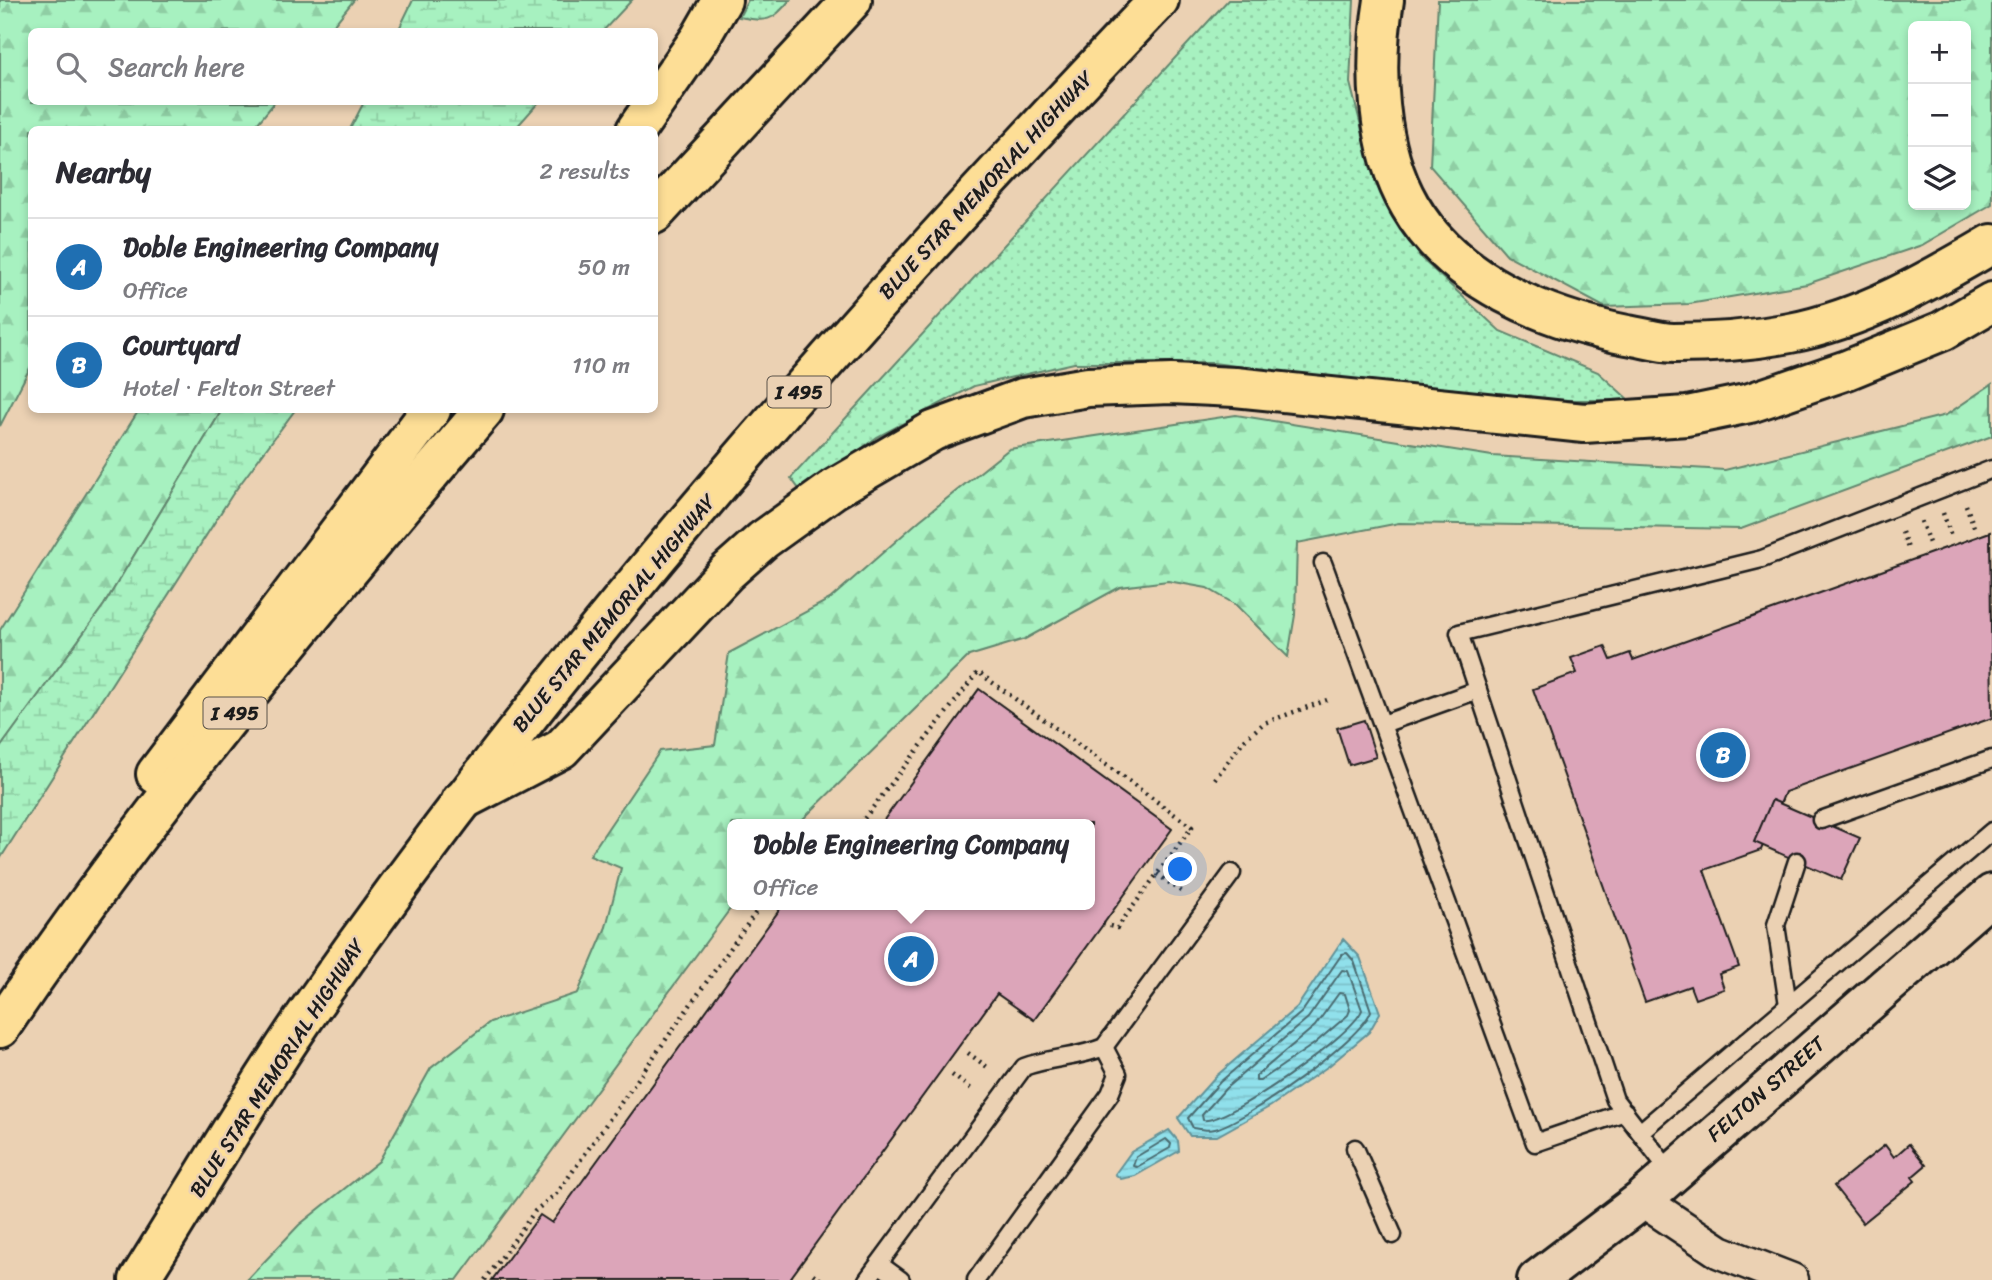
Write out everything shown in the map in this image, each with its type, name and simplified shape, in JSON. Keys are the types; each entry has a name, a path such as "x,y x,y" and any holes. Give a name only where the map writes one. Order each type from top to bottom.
{"highway":[{"path":"658,98 700,38 722,0"},
{"path":"658,210 852,0"},
{"name":"BLUE STAR MEMORIAL HIGHWAY","path":"139,1280 309,1011 461,801 603,621 782,412 989,180 1158,0"},
{"path":"1384,0 1378,72 1382,119 1392,165 1410,207 1435,239 1467,267 1536,309 1593,328 1672,343 1790,333 1832,322 1916,288 1992,244"},
{"path":"639,126 653,105"},
{"path":"461,801 561,749 727,572 763,540 834,489 933,431 1023,398 1088,387 1171,384 1235,387 1584,422 1687,416 1750,403 1847,370 1942,331 1992,302"},
{"path":"2,1024 140,796 429,413"},
{"name":"I 495","path":"2,1024 218,735 482,413"}],"street":[{"name":"FELTON STREET","path":"1537,1280 1642,1200 1992,894"},
{"path":"1642,1200 1720,1252 1792,1280"}],"lane":[{"path":"1671,1173 1615,1100 1459,633 1762,559 1992,469"},
{"path":"1323,563 1535,1143 1625,1112"},
{"path":"1383,724 1478,690"},
{"path":"1821,820 1992,759"},
{"path":"1640,1132 1992,831"},
{"path":"1788,1005 1776,925 1797,861"},
{"path":"867,1280 1024,1067 1048,1058 1086,1055 1104,1047 1232,873"},
{"path":"976,1280 1110,1094 1118,1074 1104,1047"},
{"path":"1355,1148 1393,1235"},
{"path":"878,1264 901,1280"}],"path":[{"path":"864,819 978,671 1192,827 1117,929 1103,924"},
{"path":"1215,779 1244,740 1264,723 1327,700"},
{"path":"1157,874 1206,909"},
{"path":"485,1280 535,1211 558,1192 586,1154 757,910"},
{"path":"813,1274 821,1280"}],"green space":[{"path":"0,0 354,0 331,28 28,28 28,105 273,105 255,126 28,126 28,372 0,426"},
{"path":"413,0 632,0 606,28 399,28"},
{"path":"748,0 790,0 778,13 768,19 757,20 739,17"},
{"path":"1228,0 1354,0 1350,83 1376,184 1421,258 1500,331 1598,372 1629,400 1541,400 1338,381 1214,363 1074,363 974,386 877,437 802,493 791,478"},
{"path":"1438,0 1992,0 1992,204 1922,245 1807,284 1689,304 1604,307 1507,255 1430,166"},
{"path":"362,105 536,105 518,126 352,126"},
{"path":"1992,384 1992,436 1741,529 1399,523 1297,543 1295,615 1288,657 1236,605 1207,588 1168,581 1120,587 1025,639 969,656 803,819 727,819 727,910 729,910 457,1280 247,1280 299,1225 379,1161 431,1068 490,1022 578,993 606,927 621,868 590,855 660,751 715,745 729,653 830,599 920,520 1009,449 1236,415 1492,456 1725,470 1946,415"},
{"path":"137,413 220,413 104,605 0,748 0,630"},
{"path":"220,413 293,413 232,495 0,859 0,748 104,605"}],"water":[{"path":"1343,939 1360,957 1380,1013 1369,1032 1330,1065 1271,1106 1217,1136 1190,1136 1178,1118 1215,1077 1297,1007"},
{"path":"1169,1130 1178,1141 1179,1151 1135,1176 1121,1179 1115,1174 1131,1152"}],"building":[{"path":"1990,532 1992,718 1785,792 1761,850 1704,870 1739,967 1719,974 1724,989 1695,999 1690,986 1645,1002 1533,689 1577,673 1571,658 1605,646 1611,660 1630,653 1633,660"},
{"path":"979,689 1172,829 1034,1020 997,994 789,1280 492,1280 540,1215 552,1223 779,910 1095,910 1095,819 885,819"},
{"path":"1364,720 1376,757 1349,765 1337,728"},
{"path":"1772,800 1860,838 1841,880 1754,842"},
{"path":"1909,1144 1926,1165 1912,1177 1915,1181 1863,1223 1834,1186 1885,1145 1894,1157"}],"place":[{"name":"Courtyard","path":"1723,755"},
{"name":"Doble Engineering Company","path":"911,959"}]}
